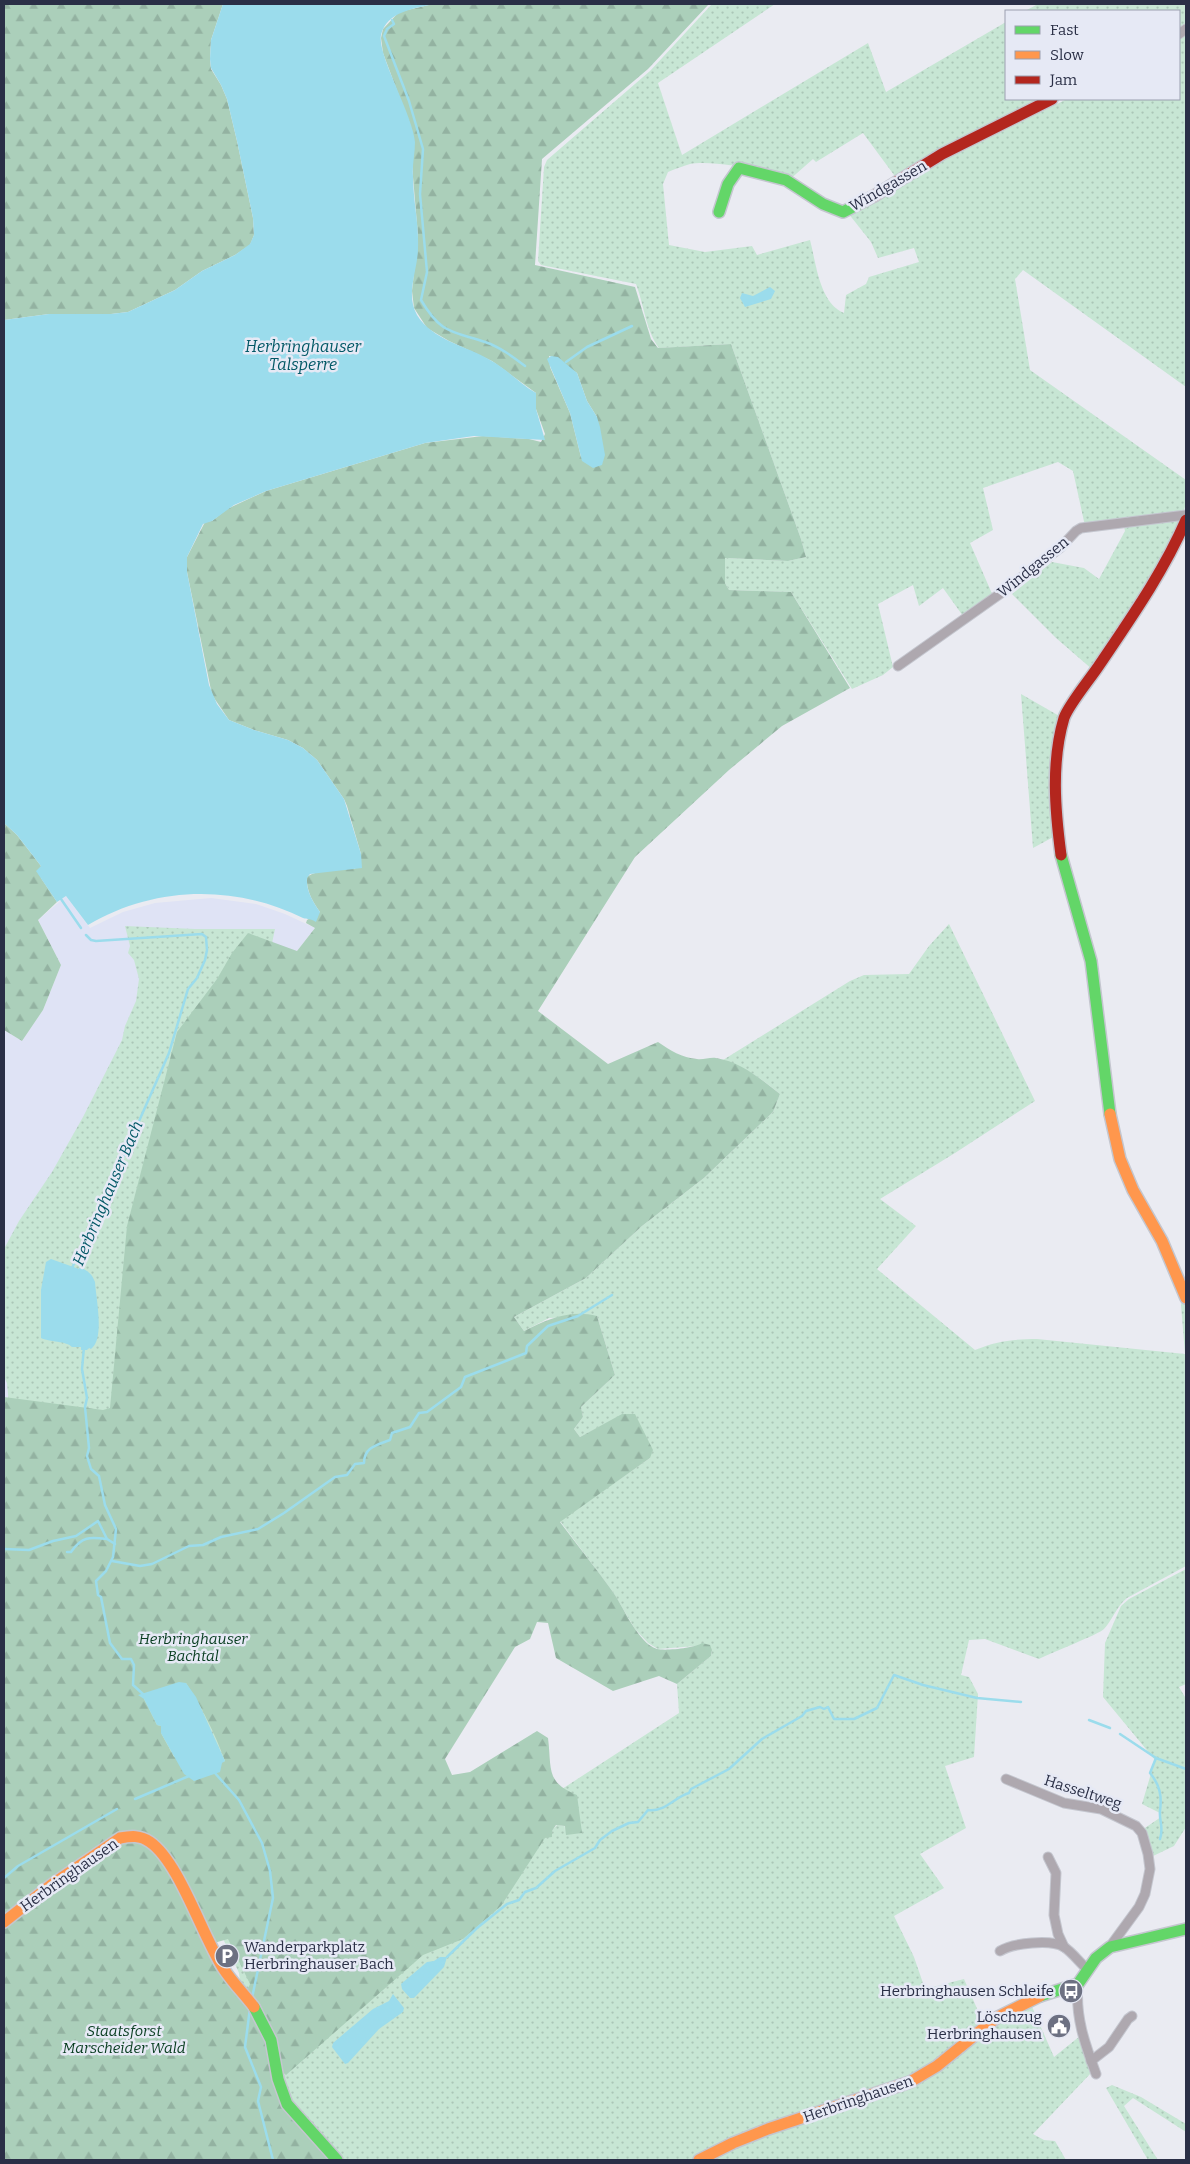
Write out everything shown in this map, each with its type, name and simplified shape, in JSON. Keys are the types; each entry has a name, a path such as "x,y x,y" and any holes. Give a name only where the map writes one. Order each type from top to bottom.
{"street":[{"name":"Windgassen","path":"719,212 728,184 739,168 778,177 791,183 813,199 843,212 880,193 942,154 1050,100"},
{"name":"Windgassen","path":"898,666 1004,592 1060,548 1081,528 1186,515"},
{"path":"1186,520 1178,539 1136,610 1065,716 1058,745 1055,809 1062,863 1091,961 1110,1116 1120,1159 1133,1190 1166,1248 1186,1298"},
{"name":"Hasseltweg","path":"1006,1778 1064,1803 1101,1809 1132,1823 1142,1833 1150,1869 1145,1894 1110,1948"},
{"name":"Herbringhausen","path":"4,1922 109,1845 129,1835 144,1838 156,1846 171,1866 223,1968 251,2003 264,2024 271,2040 278,2079 287,2104 337,2160"},
{"path":"1048,1857 1056,1873 1055,1921 1058,1934 1064,1947 1087,1969"},
{"path":"1096,2074 1083,2040 1078,2015 1078,1984 1087,1969 1101,1954 1110,1948 1186,1929"},
{"path":"1000,1951 1007,1946 1019,1944 1050,1944 1064,1947"},
{"name":"Herbringhausen","path":"699,2160 725,2146 842,2104 898,2088 932,2069 986,2024 1021,2003 1053,1990 1078,1984"},
{"path":"1091,2061 1109,2047 1128,2018 1132,2016"}],"shaded area":[{"path":"66,896 90,928 123,912 155,903 211,898 256,904 285,914 315,928 297,951 103,1410 4,1397 4,1030 22,1041 43,1010 61,965 38,920"}],"green space":[{"path":"4,4 223,4 211,40 211,69 227,99 237,141 253,218 254,235 250,245 235,255 202,271 175,290 128,312 111,314 49,314 4,320"},
{"path":"433,4 709,4 648,69 542,159 535,265 635,287 651,339 658,348 731,344 806,557 788,561 725,558 725,583 729,590 791,592 850,688 782,726 729,770 635,857 538,1011 608,1064 658,1042 686,1057 699,1059 716,1058 734,1063 780,1094 773,1112 704,1178 642,1226 586,1278 514,1317 524,1331 559,1316 587,1314 597,1316 615,1375 581,1407 583,1417 574,1429 580,1437 622,1414 635,1414 653,1450 650,1458 560,1522 613,1592 644,1640 661,1650 687,1648 702,1643 710,1645 712,1650 711,1656 677,1684 659,1676 613,1691 556,1658 548,1623 537,1622 530,1639 515,1647 445,1759 452,1775 470,1772 537,1731 548,1738 550,1766 555,1779 560,1785 577,1795 582,1833 566,1835 565,1826 556,1825 552,1831 552,1837 545,1838 501,1906 463,1939 423,1955 286,2075 279,2069 290,2104 342,2160 4,2160 4,1397 103,1410 110,1408 127,1226 177,1032 217,979 232,953 248,933 297,951 315,928 306,923 307,920 320,912 309,892 307,877 330,870 355,869 361,854 344,799 317,760 303,748 288,740 229,720 212,695 187,572 187,557 205,522 212,521 227,509 266,491 425,443 483,436 529,439 541,442 545,434 536,409 536,393 492,361 449,341 427,328 414,308 412,291 418,236 411,128 383,53 381,38 383,29 399,12","holes":["549,356 577,373 587,401 597,417 581,457 570,413 550,367","186,1683 208,1721 225,1761 222,1763 174,1757 161,1733 161,1726 157,1725 144,1699","155,1840 214,1943 228,1939 250,1984 246,1994 154,1849"]},
{"path":"712,4 775,4 658,83 682,155 868,43 886,92 1005,23 1005,100 1042,100 947,150 951,157 1065,100 1180,100 1180,10 1027,10 1038,4 1186,4 1186,387 1023,270 1015,279 1030,370 1186,480 1186,503 1180,525 1120,630 1093,670 1056,638 1012,594 1052,562 1084,568 1099,579 1125,531 1123,522 1085,526 1073,471 1058,462 983,488 993,530 970,543 993,596 963,616 943,588 919,606 913,585 878,604 893,667 883,675 852,689 791,592 729,590 725,583 725,558 788,561 806,557 731,344 659,348 648,326 636,284 541,265 538,261 544,167 547,160 650,71","holes":["863,133 897,179 925,163 929,169 848,213 871,242 878,258 914,248 919,262 869,277 866,284 846,295 844,313 836,308 824,291 810,240 757,255 752,246 705,252 669,245 663,184 668,172 690,164 712,163 740,167 768,173 788,181 813,159 816,162"]},
{"path":"1021,694 1061,717 1057,835 1033,848"},
{"path":"4,823 17,835 41,866 41,878 57,902 38,920 61,965 43,1010 22,1041 4,1030"},
{"name":"Herbringhauser Bachtal","path":"949,924 1035,1101 880,1199 916,1226 877,1269 975,1350 1005,1341 1037,1339 1185,1354 1181,1305 1183,1297 1186,1299 1186,1566 1127,1598 1101,1631 1039,1659 985,1639 969,1640 961,1675 969,1677 978,1694 974,1757 945,1766 966,1828 920,1854 944,1888 894,1916 914,1957 925,1989 964,1979 986,2029 1030,2002 1054,2057 1080,2036 1092,2072 1033,2134 1044,2140 1055,2141 1066,2160 200,2160 241,1989 239,1973 171,1827 9,1405 7,1383 4,1377 4,1249 19,1221 52,1172 83,1117 122,1040 125,1026 136,1001 139,979 134,960 128,953 130,946 125,926 195,929 275,929 242,1087 306,1705 545,1838 557,1825 565,1826 562,1789 679,1713 677,1684 711,1656 712,1650 696,1646 658,1649 648,1643 635,1629 613,1592 560,1521 650,1458 622,1415 580,1437 574,1429 583,1417 581,1407 615,1375 597,1316 549,1318 524,1331 514,1317 586,1278 642,1226 704,1178 773,1112 780,1094 753,1074 723,1060 850,981 864,975 909,974 929,946"},
{"path":"1186,1569 1186,1684 1179,1687 1185,1697 1186,1709 1186,1827 1174,1846 1151,1857 1142,1830 1161,1817 1160,1813 1142,1804 1155,1760 1103,1697 1105,1643 1121,1606 1129,1599"},
{"path":"1112,2085 1141,2097 1186,2124 1186,2132 1133,2098 1124,2106 1158,2160 1148,2160 1106,2088"}],"water":[{"name":"Herbringhauser Talsperre","path":"223,4 433,4 402,12 395,16 384,27 381,35 384,56 413,130 415,142 413,172 418,248 412,290 414,307 417,315 432,331 451,342 481,355 536,393 536,409 545,440 474,436 425,443 266,491 234,505 212,521 203,524 187,557 187,572 209,685 217,704 229,720 288,740 303,748 317,760 344,799 361,854 362,868 310,874 307,878 309,892 320,912 316,922 250,899 194,894 140,903 113,912 88,925 66,896 57,902 36,871 41,866 17,835 4,823 4,320 49,314 111,314 128,312 175,290 202,271 235,255 250,244 254,235 253,218 237,141 227,99 211,68 211,40"},
{"path":"770,287 775,291 771,299 745,307 740,298 742,293 753,296"},
{"path":"551,356 558,357 577,373 587,401 597,417 600,427 605,455 602,465 593,468 582,461 570,413 547,359"},
{"path":"51,1259 79,1269 80,1267 94,1279 99,1328 98,1337 91,1349 81,1350 81,1347 72,1347 41,1338 41,1290 46,1262"},
{"path":"179,1682 186,1683 196,1697 225,1761 222,1763 220,1772 194,1781 184,1774 161,1733 161,1726 157,1725 144,1699 138,1695"},
{"path":"440,1957 447,1957 444,1967 414,1998 410,1998 402,1989 401,1984 427,1962 434,1961"},
{"path":"393,1994 404,2008 403,2012 379,2029 345,2064 332,2047 333,2043 373,2009 389,2001"}],"waterway":[{"path":"392,20 394,24 387,29 384,36 409,101 423,149 420,194 427,272 421,300 435,319 448,330 496,347 525,366"},
{"path":"566,362 587,347 632,326"},
{"name":"Herbringhauser Bach","path":"61,899 81,928"},
{"name":"Herbringhauser Bach","path":"72,1268 169,1053 188,989 197,978 207,950 206,937 202,934 96,941 91,940 86,935"},
{"path":"112,1561 140,1566 152,1564 189,1546 203,1545 221,1537 258,1529 335,1477 347,1475 355,1464 364,1463 366,1453 372,1447 390,1440 392,1433 410,1427 419,1413 427,1412 461,1387 465,1377 526,1353 527,1346 548,1326 578,1316 612,1295"},
{"name":"Herbringhauser Bach","path":"84,1347 82,1369 87,1398 85,1407 89,1448 87,1456 91,1469 99,1476 105,1505 116,1529 113,1557 106,1571 96,1581 98,1595 101,1597 110,1643 122,1659 131,1659 134,1665 133,1685 143,1694"},
{"path":"4,1549 29,1550 53,1541 76,1536 98,1521 107,1539 115,1544"},
{"path":"67,1552 71,1552 83,1540 107,1539"},
{"path":"447,1957 477,1928 507,1904 519,1900 525,1892 536,1888 555,1871 595,1848 600,1840 612,1831 629,1823 638,1822 648,1810 665,1807 679,1797 689,1793 691,1789 729,1769 762,1739 802,1716 806,1711 828,1707 834,1719 854,1719 877,1708 894,1675 923,1685 977,1698 1021,1702"},
{"path":"1089,1720 1110,1728"},
{"path":"1120,1734 1156,1758 1186,1769"},
{"path":"1156,1758 1150,1773 1158,1786 1161,1800 1162,1831 1160,1839"},
{"name":"Herbringhauser Bach","path":"214,1772 239,1800 262,1843 270,1871 273,1898 252,1998"},
{"path":"135,1799 189,1776"},
{"path":"4,1878 18,1866 117,1809"},
{"name":"Herbringhauser Bach","path":"250,2008 245,2047 261,2087 258,2101 273,2160"}],"traffic: fast":[{"path":"719,212 728,184 739,168 786,180 823,204 843,212 874,196"},
{"path":"1061,855 1091,961 1110,1114"},
{"path":"1040,1996 1078,1984 1096,1958 1110,1947 1186,1929"},
{"path":"254,2007 271,2040 278,2079 287,2104 337,2160"}],"traffic: slow":[{"path":"1110,1114 1120,1159 1133,1190 1162,1241 1186,1298"},
{"path":"4,1922 51,1885 120,1838 143,1838 161,1852 171,1865 223,1968 254,2007"},
{"path":"699,2160 733,2143 768,2129 910,2082 937,2066 996,2018 1040,1996"}],"traffic: jam":[{"path":"874,196 942,154 1050,100"},
{"path":"1061,855 1055,786 1057,752 1064,718 1075,698 1146,594 1168,558 1186,520"}],"place":[{"name":"Wanderparkplatz Herbringhauser Bach","path":"227,1956"},
{"name":"Herbringhausen Schleife","path":"1071,1991"},
{"name":"Löschzug Herbringhausen","path":"1059,2026"}],"park label":[{"name":"Staatsforst Marscheider Wald","path":"124,2040"}]}
